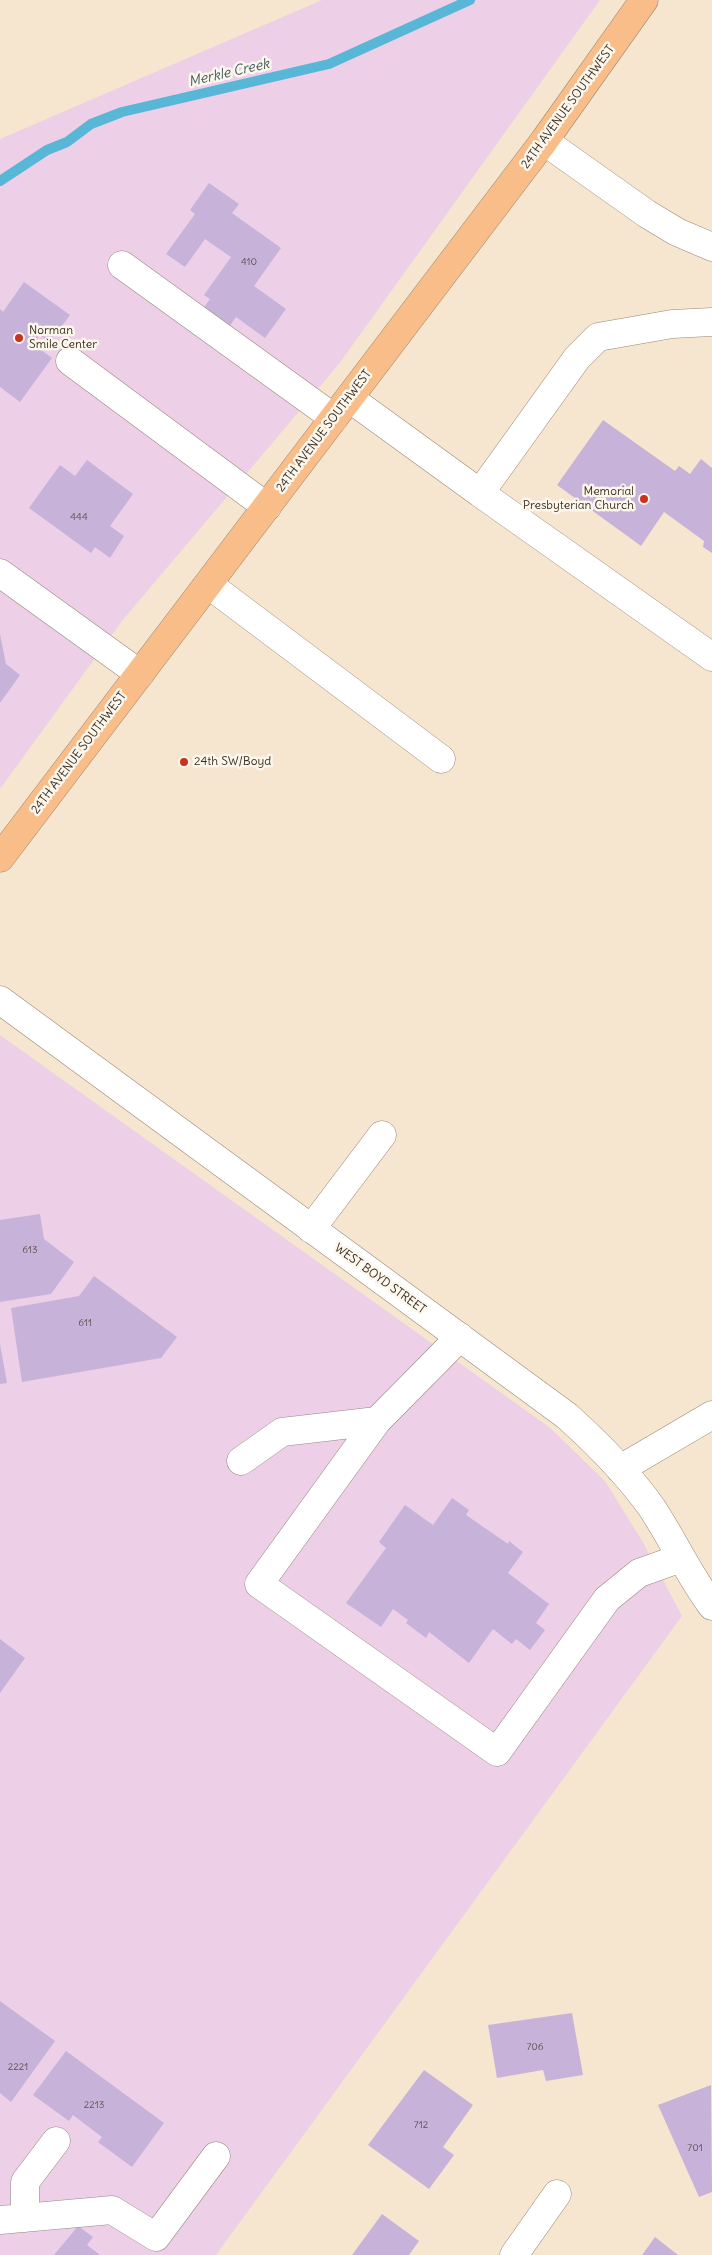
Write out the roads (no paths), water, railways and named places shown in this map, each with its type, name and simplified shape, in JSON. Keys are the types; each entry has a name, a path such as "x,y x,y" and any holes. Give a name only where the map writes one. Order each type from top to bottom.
{"main road":[{"name":"24TH AVENUE SOUTHWEST","path":"0,858 544,141 644,0"}],"street":[{"path":"544,141 647,214 677,232 712,247"},
{"path":"122,265 342,408 480,493 712,656"},
{"path":"480,493 577,358 598,337 672,324 712,322"},
{"path":"70,361 267,506"},
{"path":"0,573 140,674"},
{"path":"208,584 441,760"},
{"name":"WEST BOYD STREET","path":"0,1000 567,1416 620,1468 653,1509 681,1558 712,1606"},
{"path":"311,1229 382,1135"},
{"path":"460,1337 376,1421 259,1584 497,1752 607,1599 639,1573 681,1558"},
{"path":"620,1468 712,1415"},
{"path":"241,1461 282,1432 376,1421"},
{"path":"56,2141 25,2182 12,2219 112,2210 156,2237 216,2156"},
{"path":"514,2255 557,2194"}],"waterway":[{"name":"Merkle Creek","path":"0,181 47,150 67,142 91,124 122,112 329,64 470,0"}],"place":[{"name":"Norman Smile Center","path":"19,338"},
{"name":"Memorial Presbyterian Church","path":"644,499"},
{"name":"24th SW/Boyd","path":"184,762"}]}
